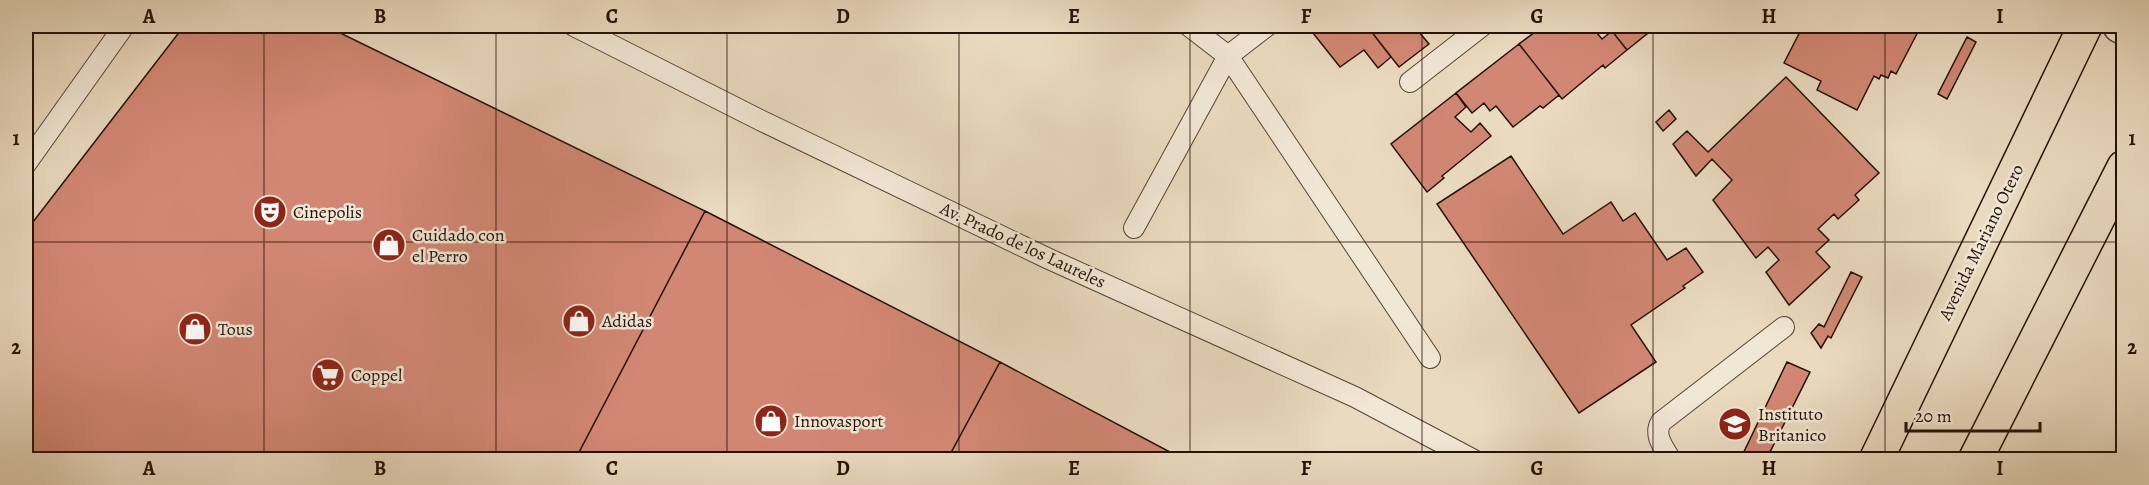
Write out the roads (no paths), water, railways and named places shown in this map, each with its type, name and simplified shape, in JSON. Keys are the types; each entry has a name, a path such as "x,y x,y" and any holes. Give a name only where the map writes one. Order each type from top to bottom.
{"main road":[{"name":"Avenida Mariano Otero","path":"1876,459 2085,26"},
{"path":"1975,459 2124,167"}],"street":[{"path":"2120,26 2124,28"}],"lane":[{"path":"26,164 124,26"},
{"name":"Av. Prado de los Laureles","path":"574,26 760,120 1049,259 1355,397 1474,459"},
{"path":"1189,26 1228,56 1430,358"},
{"path":"1134,228 1228,56 1267,26"},
{"path":"1410,82 1482,26"},
{"path":"1671,459 1658,434 1658,427 1665,418 1784,327"}],"place":[{"name":"Cinepolis","path":"270,212"},
{"name":"Cuidado con el Perro","path":"389,245"},
{"name":"Adidas","path":"579,321"},
{"name":"Tous","path":"195,329"},
{"name":"Coppel","path":"328,375"},
{"name":"Innovasport","path":"771,421"},
{"name":"Instituto Britanico","path":"1735,424"}]}
